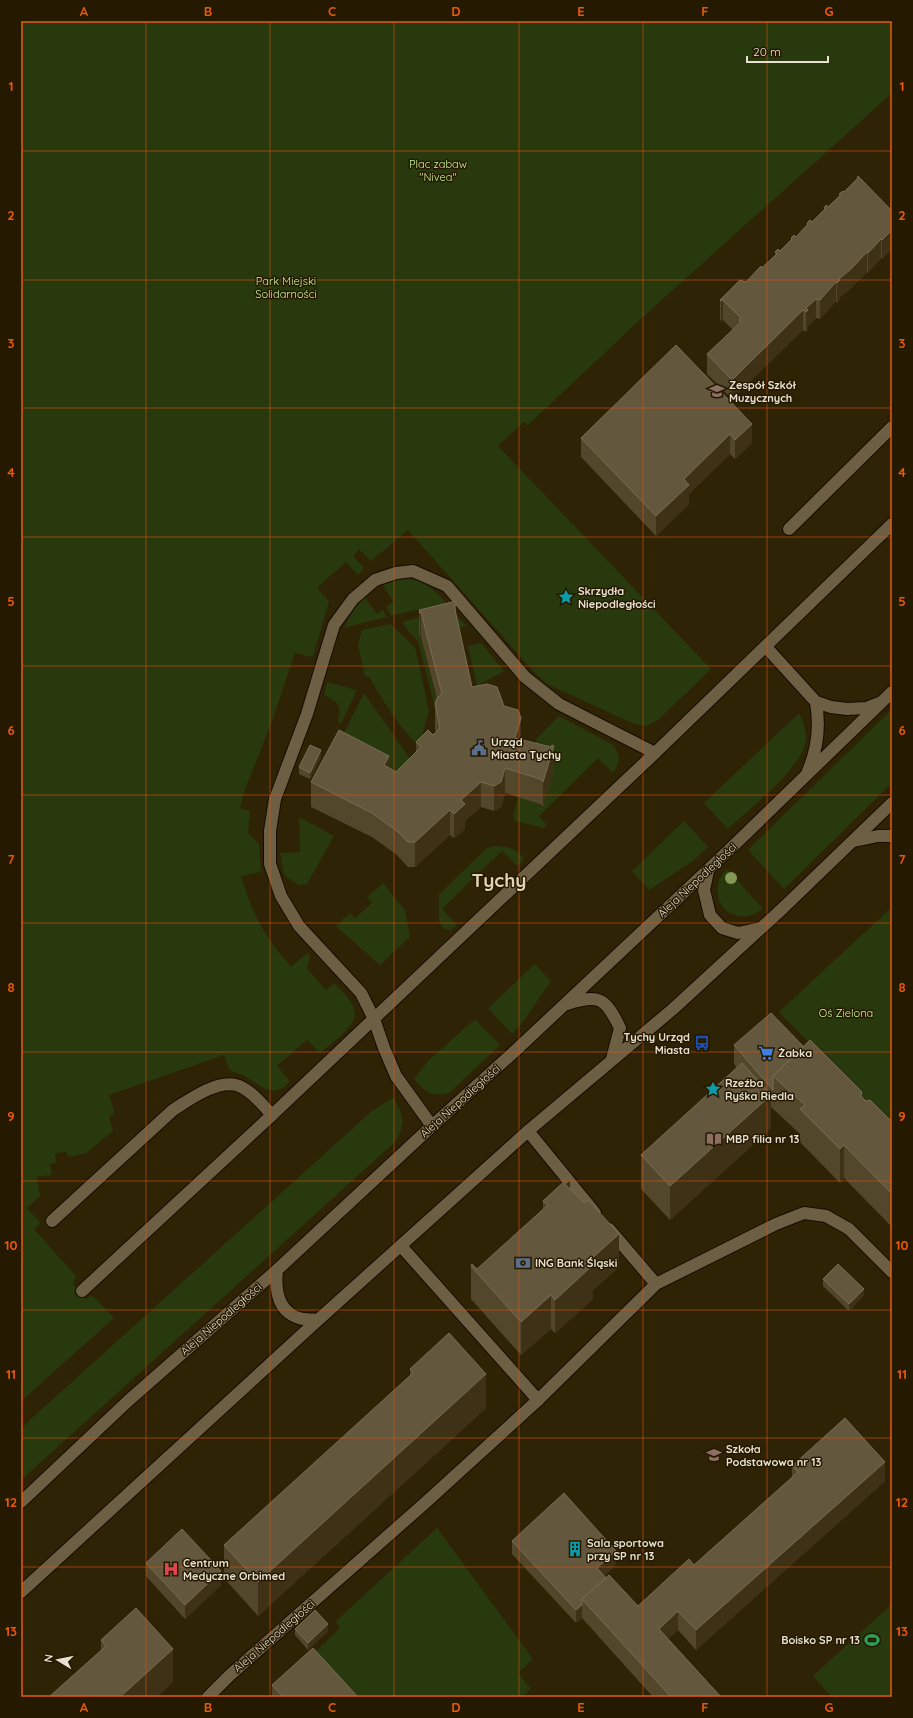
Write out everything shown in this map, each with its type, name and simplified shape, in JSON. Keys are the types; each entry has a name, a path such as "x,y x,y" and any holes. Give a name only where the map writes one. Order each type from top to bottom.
{"street":[{"path":"789,528 892,427"},
{"path":"82,1291 272,1115 655,753 892,524"},
{"path":"432,1126 396,1076 374,1019 360,993 299,926 281,896 270,864 270,831 275,799 304,720 334,625 353,599 375,580 396,573 413,571 447,586 525,677 559,704 655,753"},
{"path":"766,647 816,702 831,707 847,709 866,708 883,701"},
{"name":"Aleja Niepodległości","path":"21,1502 128,1401 277,1270 564,1004 806,777 892,692"},
{"path":"806,777 814,758 818,737 816,702"},
{"path":"21,1592 318,1320 528,1132 673,1009 762,928 892,803"},
{"path":"853,842 878,836 892,836"},
{"path":"708,870 704,890 710,915 722,928 738,933 762,928"},
{"path":"564,1004 587,998 602,1000 608,1006 620,1028 612,1060"},
{"path":"52,1221 173,1110 195,1096 215,1086 235,1085 254,1095 272,1115"},
{"path":"528,1132 656,1284"},
{"name":"Aleja Niepodległości","path":"208,1697 230,1675 425,1503 538,1400 656,1284 776,1224 804,1213 826,1216 849,1229 892,1272"},
{"path":"401,1246 538,1400"},
{"path":"277,1270 276,1295 286,1310 298,1318 318,1320"}],"green space":[{"name":"Park Miejski Solidarności","path":"21,21 892,21 892,93 644,316 528,425 524,422 498,446 711,669 658,720 647,726 634,724 547,684 535,673 408,530 371,561 359,549 353,556 364,568 358,575 346,562 317,588 329,601 313,657 295,653 273,719 244,792 240,808 250,811 248,833 259,844 261,872 241,876 255,914 273,945 291,967 307,953 310,956 307,969 326,990 334,983 344,993 353,1005 355,1014 354,1019 347,1030 320,1053 307,1040 277,1066 290,1081 283,1088 274,1091 265,1089 243,1075 233,1072 229,1069 224,1055 109,1095 114,1111 113,1115 109,1116 113,1131 86,1153 68,1157 66,1152 55,1153 56,1163 50,1164 52,1175 37,1177 40,1196 27,1208 40,1224 34,1229 76,1276 73,1284 86,1299 90,1296 94,1297 114,1318 21,1401"},
{"path":"400,578 407,578 426,584 446,603 391,616 386,607 393,602 383,585"},
{"path":"365,598 377,614 383,610 387,617 344,628 352,612 362,599"},
{"path":"451,610 467,626 456,629 456,626 420,637 440,714 437,715 418,641 403,623 404,621"},
{"path":"390,624 415,647 429,711 419,746 398,722 369,677 365,676 358,645 362,630"},
{"path":"481,643 504,671 477,686 468,646"},
{"path":"327,682 357,690 341,724 338,721 340,711 338,705 336,702 324,695"},
{"path":"364,693 416,767 396,797 334,753"},
{"path":"892,709 892,783 784,889 748,850"},
{"path":"799,713 806,733 805,745 800,756 783,778 728,829 704,803"},
{"path":"559,716 613,745 619,759 617,766 613,773 598,758 539,816 547,825 544,828 515,821 513,816 518,797 540,804 540,806 543,807 530,766 537,738"},
{"path":"299,817 334,836 307,884 299,885 284,875 280,853 300,852"},
{"path":"684,821 708,847 693,861 649,890 632,871"},
{"path":"494,846 506,847 517,851 523,857 522,862 517,866 502,851 442,909 457,925 451,930 444,929 439,921 439,894 486,849"},
{"path":"726,869 763,909 752,915 741,916 726,910 718,895 718,887 720,878"},
{"path":"383,883 405,910 410,937 380,965 336,926 350,913 355,918 372,903 367,897"},
{"name":"Oś Zielona","path":"892,907 892,1126 779,1012"},
{"path":"535,964 551,981 522,1023 512,1034 488,1008"},
{"path":"475,1019 500,1045 449,1093 433,1094 425,1090 414,1079 429,1060"},
{"path":"393,1098 400,1109 402,1120 401,1130 395,1142 21,1480 21,1428 372,1111"},
{"path":"437,1528 533,1659 518,1673 531,1689 522,1697 346,1697 310,1657 340,1628 336,1621"},
{"name":"Boisko SP nr 13","path":"892,1604 892,1697 832,1697 813,1676"}],"building":[{"path":"858,176 892,211 892,230 839,279 840,280 837,283 836,282 820,300 816,299 806,308 808,310 806,312 803,310 732,380 707,354 741,322 739,320 741,318 723,300 720,300 740,280 746,282 761,266 762,268 777,254 775,252 778,249 780,251 794,235 796,237 810,220 812,222 825,209 824,208 826,205 828,207 841,195 839,194 843,191 844,192 857,179"},
{"path":"676,345 752,424 735,440 730,434 684,479 689,485 656,516 581,438"},
{"name":"Urząd Miasta Tychy","path":"456,601 456,605 454,605 472,687 487,684 497,687 504,706 518,710 521,718 515,738 551,747 552,745 554,746 543,782 540,779 505,768 501,782 494,786 481,782 461,800 465,804 454,814 450,810 415,842 408,842 397,831 372,813 311,782 339,730 389,756 384,765 396,772 421,747 416,742 428,730 433,735 440,728 435,704 437,698 442,694 421,612 420,613 419,610"},
{"path":"310,745 321,750 310,773 299,767"},
{"path":"771,1013 803,1046 773,1076 773,1090 734,1045"},
{"path":"810,1040 862,1092 861,1096 866,1101 870,1100 892,1122 892,1194 844,1145 840,1149 800,1109 805,1105 773,1076"},
{"path":"742,1063 771,1095 670,1186 641,1155"},
{"path":"568,1178 570,1180 565,1184 584,1203 588,1200 619,1234 589,1261 593,1265 555,1300 551,1295 521,1322 471,1266 472,1264 477,1269 548,1205 543,1201"},
{"path":"838,1264 864,1289 849,1304 823,1279"},
{"path":"449,1333 486,1374 258,1582 224,1545 413,1373 410,1369"},
{"path":"845,1418 885,1462 696,1630 678,1611 659,1629 721,1697 671,1697 582,1599 609,1575 638,1606 689,1559 694,1565 798,1472 792,1466"},
{"path":"564,1493 616,1551 597,1568 606,1578 582,1599 582,1605 576,1610 512,1541"},
{"path":"182,1529 221,1571 185,1605 146,1563"},
{"path":"136,1608 173,1649 120,1697 49,1697 106,1646 101,1640"},
{"path":"315,1610 328,1624 308,1643 295,1629"},
{"path":"313,1648 358,1697 283,1697 272,1685"}],"place":[{"name":"Zespół Szkół Muzycznych","path":"717,391"},
{"name":"Skrzydła Niepodległości","path":"566,597"},
{"name":"Urząd Miasta Tychy","path":"479,748"},
{"name":"Tychy Urząd Miasta","path":"702,1043"},
{"name":"Żabka","path":"766,1053"},
{"name":"Rzeźba Ryśka Riedla","path":"713,1089"},
{"name":"MBP filia nr 13","path":"714,1139"},
{"name":"ING Bank Śląski","path":"523,1263"},
{"name":"Szkoła Podstawowa nr 13","path":"714,1455"},
{"name":"Sala sportowa przy SP nr 13","path":"575,1549"},
{"name":"Centrum Medyczne Orbimed","path":"171,1569"},
{"name":"Boisko SP nr 13","path":"872,1640"}],"district":[{"name":"Tychy","path":"499,880"}],"park label":[{"name":"Plac zabaw \"Nivea\"","path":"438,170"}]}
